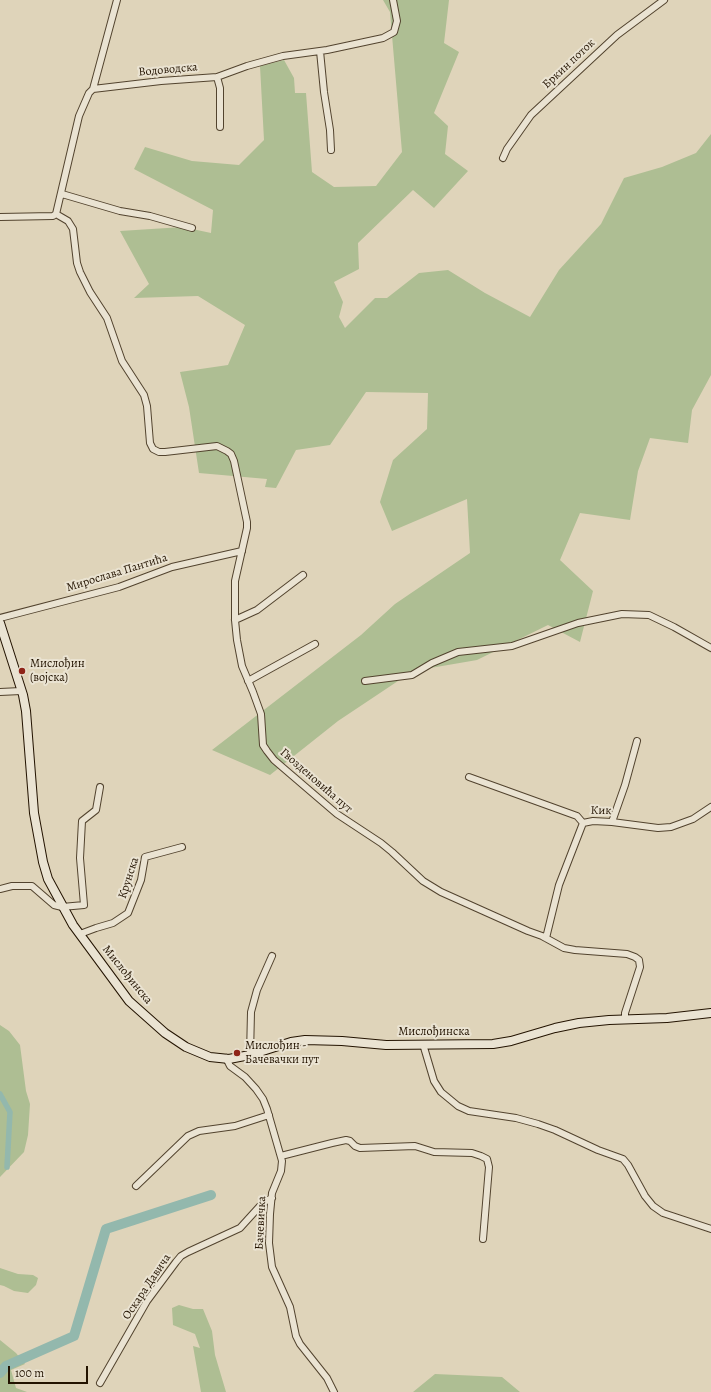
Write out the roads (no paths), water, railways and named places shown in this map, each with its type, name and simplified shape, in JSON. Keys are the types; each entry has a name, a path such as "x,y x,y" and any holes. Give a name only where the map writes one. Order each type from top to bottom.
{"main road":[{"name":"Мислођинска","path":"0,623 26,711 31,786 37,830 46,874 62,907 129,1001 164,1033 178,1043 199,1054 214,1058 250,1055 292,1042 310,1040 386,1045 500,1044 579,1023 667,1018 711,1013"}],"street":[{"path":"0,216 53,216 56,214 80,116 89,92 93,89 117,0"},
{"name":"Водоводска","path":"93,89 160,81 218,77 247,66 283,56 327,50 383,38 394,32 397,21 393,0"},
{"name":"Бркин поток","path":"503,158 507,149 531,115 617,35 664,0"},
{"path":"320,50 331,150"},
{"path":"218,77 220,88 220,127"},
{"path":"62,194 120,212 150,216 192,228"},
{"name":"Гвозденовића пут","path":"56,214 68,221 73,229 77,263 80,272 90,292 107,318 122,362 144,395 147,406 150,443 154,449 159,452 165,452 217,446 222,447 231,454 234,461 247,522 247,534 235,581 235,620 237,640 242,666 261,714 263,745 274,760 290,775 337,814 392,852 423,881 432,887 459,901 546,938 564,948 627,954 638,958 640,967 625,1020"},
{"name":"Мирослава Пантића","path":"0,618 120,587 172,567 242,551"},
{"path":"235,620 257,610 303,575"},
{"path":"365,681 412,676 432,663 458,652 512,646 578,623 622,614 648,615 674,627 711,648"},
{"path":"248,682 315,644"},
{"path":"0,692 21,691"},
{"path":"612,822 625,785 637,741"},
{"path":"469,777 577,816 583,823"},
{"path":"0,889 12,886 32,886 54,905 62,907 84,905 80,858 82,821 96,810 100,787"},
{"name":"Кик","path":"546,938 556,893 583,823 593,821 612,822 664,828 693,819 711,807"},
{"name":"Крунска","path":"80,934 113,923 128,913 141,880 145,857 182,847"},
{"path":"250,1055 251,1012 257,990 272,956"},
{"path":"423,1044 434,1081 441,1092 458,1106 469,1111 516,1118 538,1124 623,1159 628,1165 645,1196 653,1206 663,1213 711,1229"},
{"name":"Бачевичка","path":"226,1058 228,1064 245,1077 260,1094 269,1115 281,1156 282,1166 272,1198 269,1229 272,1267 290,1307 296,1336 300,1344 327,1378 334,1392"},
{"path":"136,1186 188,1136 199,1131 235,1126 269,1115"},
{"path":"281,1156 346,1140 360,1148 415,1146 434,1152 466,1153 481,1156 488,1159 490,1167 484,1240"},
{"name":"Оскара Давича","path":"100,1383 147,1301 181,1256 240,1228 260,1206 272,1198"}],"waterway":[{"path":"0,1094 10,1112 7,1167"},
{"path":"0,1373 6,1366 74,1336 106,1229 211,1195"}],"place":[{"name":"Мислођин (војска)","path":"22,671"},
{"name":"Мислођин - Бачевачки пут","path":"237,1053"}]}
